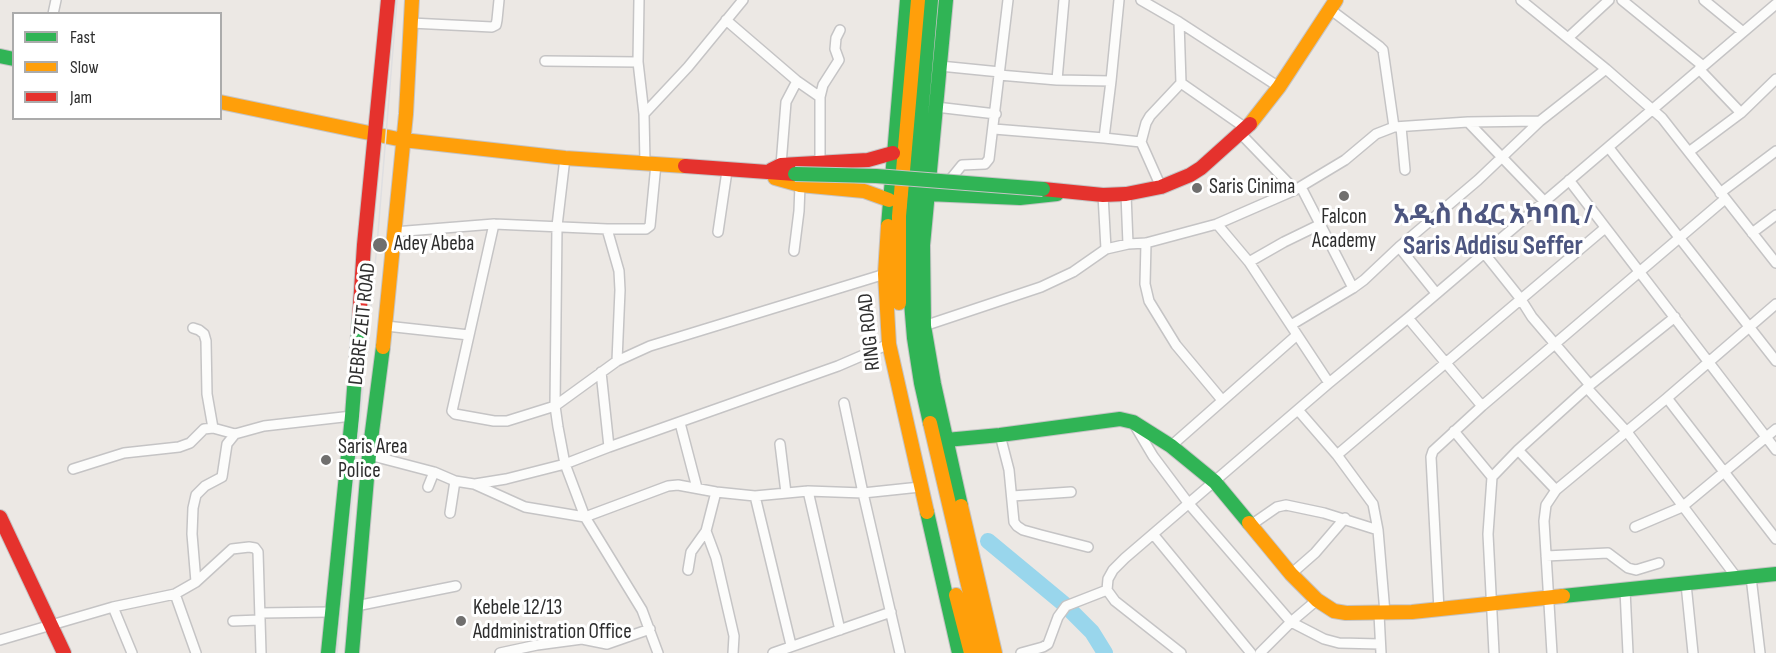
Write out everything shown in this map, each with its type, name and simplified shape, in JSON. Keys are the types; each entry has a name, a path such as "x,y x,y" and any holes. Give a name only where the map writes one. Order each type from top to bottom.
{"main road":[{"name":"DEBRE ZEIT ROAD","path":"352,653 369,455 386,326 403,140 392,112 388,0"},
{"name":"DEBRE ZEIT ROAD","path":"328,653 352,416 364,245 375,134 392,112 411,23 412,0"},
{"name":"RING ROAD","path":"907,0 892,153 885,274 890,344 920,487 959,653"},
{"name":"RING ROAD","path":"918,0 899,216 900,313 903,345 921,437 971,653"},
{"name":"RING ROAD","path":"931,0 910,245 910,290 914,338 926,406 984,653"},
{"path":"946,0 922,264 924,326 946,440 995,653"},
{"path":"797,180 876,176 1103,195 1126,194 1161,187 1201,168 1244,131 1279,87 1334,5"},
{"path":"222,102 403,140 565,158 765,173 855,189 889,200"},
{"path":"765,173 781,165 868,160 892,153"},
{"path":"927,194 1032,198 1064,191"},
{"path":"946,440 1120,419 1133,422 1171,446 1215,482 1291,574 1317,600 1340,612 1382,614 1439,610 1776,574"},
{"path":"0,517 64,653"}],"street":[{"path":"411,23 492,27 496,25 499,0"},
{"path":"644,114 688,67 743,0"},
{"path":"949,181 962,165 985,164 989,159 1008,0"},
{"path":"1057,80 1064,0"},
{"path":"1104,138 1119,0"},
{"path":"1141,0 1279,87"},
{"path":"1521,0 1569,37 1653,109 1690,151 1776,263"},
{"path":"1569,37 1609,0"},
{"path":"1622,0 1701,67 1741,113"},
{"path":"1704,0 1743,32"},
{"path":"394,232 494,224 607,229 646,229 650,226 651,164 638,62 641,1"},
{"path":"1181,653 1152,628 1122,608 1107,590 1108,579 1113,570 1329,383 1609,148 1776,4"},
{"path":"1334,5 1383,50 1404,170"},
{"path":"726,20 796,81 820,97"},
{"path":"1161,187 1141,142 1150,116 1180,83 1179,22"},
{"path":"820,163 820,97 823,85 839,60 836,38 840,30"},
{"path":"545,61 638,62"},
{"path":"940,66 1057,80 1111,81"},
{"path":"1291,325 1364,280 1399,246 1452,203 1540,121 1606,69"},
{"path":"1690,151 1741,113 1776,79"},
{"path":"781,165 786,102 796,81"},
{"path":"1180,83 1244,131 1298,188 1353,288"},
{"path":"936,107 996,114"},
{"path":"924,326 1041,287 1072,272 1106,249 1146,243 1217,224 1298,188 1346,160 1376,134 1397,127 1468,122 1540,121"},
{"path":"1468,122 1500,158 1545,202"},
{"path":"994,129 1141,142"},
{"path":"1609,148 1776,361"},
{"path":"1439,610 1431,457 1436,446 1641,272 1723,196 1776,151"},
{"path":"565,158 557,226 555,406 565,464 585,517 642,610 658,653"},
{"path":"718,232 727,171"},
{"path":"794,251 799,211 797,180"},
{"path":"1569,180 1776,450"},
{"path":"1126,194 1128,244"},
{"path":"1103,195 1106,249"},
{"path":"1752,233 1776,215"},
{"path":"494,224 453,413 507,421 555,406 617,361 650,346 885,274"},
{"path":"1217,224 1249,262 1329,383"},
{"path":"1249,262 1319,225"},
{"path":"1337,455 1605,228"},
{"path":"607,229 619,272 617,361"},
{"path":"1146,243 1145,276 1149,301 1176,345 1222,400"},
{"path":"1399,246 1436,293"},
{"path":"1484,253 1532,317 1627,432 1682,507 1744,578 1760,653"},
{"path":"1552,653 1546,556 1546,505 1556,490 1776,304"},
{"path":"1494,653 1488,525 1492,477 1588,386 1675,317"},
{"path":"1408,318 1482,406"},
{"path":"386,326 469,335"},
{"path":"193,328 204,334 206,341 207,394 213,428"},
{"path":"1171,446 1297,335"},
{"path":"474,484 506,479 565,464 838,366 890,344"},
{"path":"601,372 609,447"},
{"path":"1667,398 1776,539"},
{"path":"844,403 900,653"},
{"path":"1133,422 1153,456 1189,504 1291,622 1308,632 1339,643 1381,648 1382,614 1378,530 1373,504 1337,455 1298,410"},
{"path":"73,469 124,453 179,447 190,443 204,429 213,428 235,434 275,424 352,416"},
{"path":"680,423 697,488"},
{"path":"1635,527 1682,507 1776,429"},
{"path":"1454,431 1492,477"},
{"path":"196,582 192,534 196,495 205,486 222,477 227,444 235,434"},
{"path":"1000,435 1009,470 1014,522 1017,526 1023,530 1088,547"},
{"path":"780,444 786,493"},
{"path":"1518,450 1556,490"},
{"path":"369,455 434,472 455,481 474,484 525,507 585,517 668,486 755,496 808,492 863,493 920,487"},
{"path":"428,487 434,472"},
{"path":"450,513 455,481"},
{"path":"688,570 691,552 706,531 716,492"},
{"path":"808,492 840,630"},
{"path":"1012,496 1071,492"},
{"path":"755,496 791,645"},
{"path":"1251,525 1277,507 1286,505 1345,519 1378,530"},
{"path":"1291,574 1315,553 1345,519"},
{"path":"706,531 716,558 732,626 733,653"},
{"path":"1153,534 1251,653"},
{"path":"0,640 113,607 175,594 196,582 232,549 249,547 255,548 258,552 261,653"},
{"path":"1546,556 1608,553 1628,568 1636,570 1659,563"},
{"path":"1686,584 1693,653"},
{"path":"356,606 456,586"},
{"path":"1021,653 1048,644 1058,616 1070,604 1107,590"},
{"path":"1624,590 1628,653"},
{"path":"175,594 196,653"},
{"path":"1260,653 1317,600"},
{"path":"113,607 132,653"},
{"path":"233,621 260,616 332,612"},
{"path":"775,653 791,645 891,612"},
{"path":"500,653 582,639 607,644 650,629"}],"waterway":[{"path":"988,541 1064,604 1092,632 1105,653"}],"tram line":[{"path":"337,653 377,245 397,0"}],"traffic: fast":[{"path":"888,226 907,0"},
{"path":"930,423 914,338 910,290 910,245 931,0"},
{"path":"946,0 923,245 924,326 934,384 961,506"},
{"path":"0,56 12,59"},
{"path":"795,174 876,176 1043,189"},
{"path":"927,194 1020,198 1057,194"},
{"path":"328,653 352,416 359,321"},
{"path":"352,653 369,455 383,347"},
{"path":"946,440 1120,419 1133,422 1171,446 1215,482 1249,523"},
{"path":"927,512 959,653"},
{"path":"1563,596 1776,574"}],"traffic: slow":[{"path":"383,347 406,114 412,0"},
{"path":"899,303 899,216 918,0"},
{"path":"1250,124 1279,87 1336,0"},
{"path":"222,102 403,140 565,158 685,166"},
{"path":"775,178 800,185 864,191 889,200"},
{"path":"888,226 885,274 889,344 927,512"},
{"path":"930,423 984,653"},
{"path":"961,506 995,653"},
{"path":"1249,523 1291,574 1317,600 1334,611 1346,613 1412,612 1563,596"},
{"path":"956,595 971,653"}],"traffic: jam":[{"path":"359,321 364,245 388,0"},
{"path":"1043,189 1103,195 1126,194 1161,187 1201,168 1250,124"},
{"path":"771,170 781,165 868,160 893,153"},
{"path":"685,166 795,174"},
{"path":"0,517 64,653"}],"place":[{"name":"Saris Cinima","path":"1197,188"},
{"name":"Falcon Academy","path":"1344,196"},
{"name":"Adey Abeba","path":"380,245"},
{"name":"Saris Area Police","path":"326,460"},
{"name":"Kebele 12/13 Addministration Office","path":"461,621"}],"district":[{"name":"አዲስ ሰፈር አካባቢ / Saris Addisu Seffer","path":"1493,232"}]}
